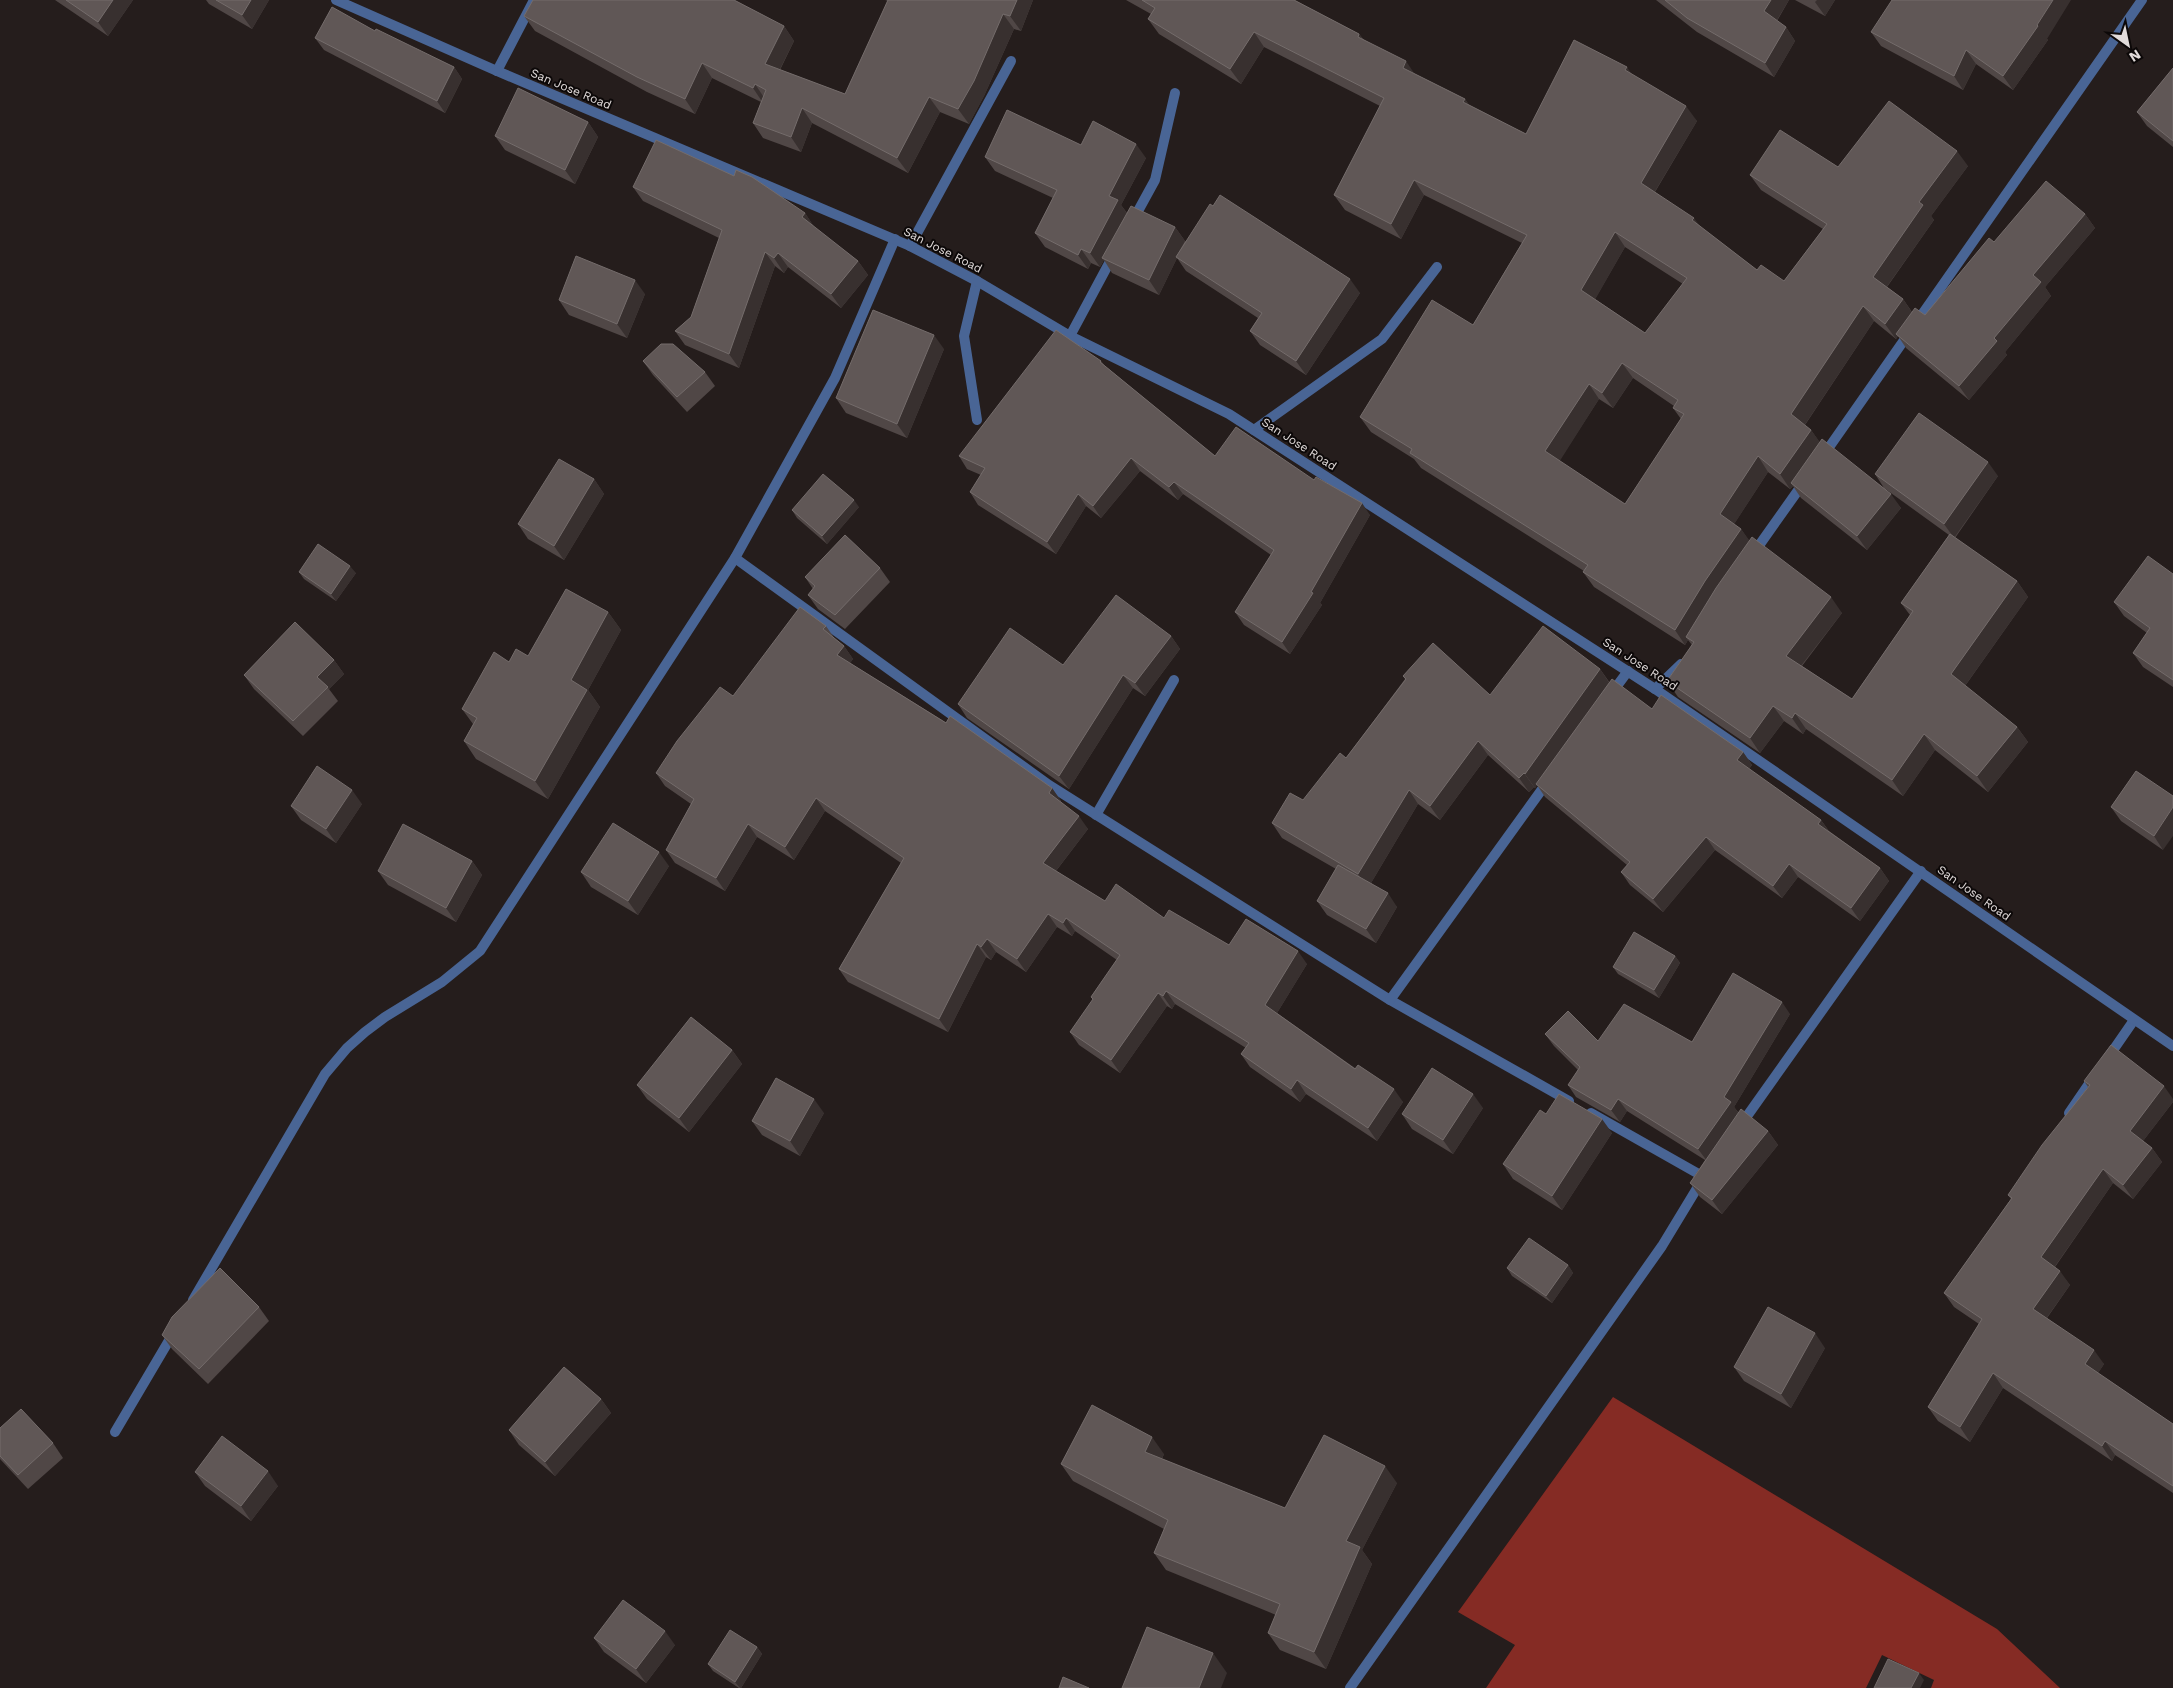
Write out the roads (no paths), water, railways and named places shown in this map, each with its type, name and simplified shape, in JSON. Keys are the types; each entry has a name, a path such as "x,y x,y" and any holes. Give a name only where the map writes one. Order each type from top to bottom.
{"street":[{"name":"San Jose Road","path":"336,0 498,71 895,239 976,281 1070,336 1229,414 1655,689 2173,1046"},
{"path":"498,71 534,0"},
{"path":"1749,561 2142,0"},
{"path":"910,246 1011,61"},
{"path":"1070,336 1155,180 1175,93"},
{"path":"116,1432 325,1074 347,1048 365,1032 385,1017 442,982 480,951 735,558 835,378 895,239"},
{"path":"1254,430 1382,339 1437,267"},
{"path":"976,281 964,336 977,420"},
{"path":"735,558 1049,785 1390,1000 1704,1177"},
{"path":"1655,689 1688,656"},
{"path":"1605,703 1628,671"},
{"path":"1096,815 1174,680"},
{"path":"1390,1000 1552,775"},
{"path":"1732,1137 1921,871"},
{"path":"2062,1122 2134,1020"},
{"path":"1350,1688 1656,1254 1715,1161"}]}
